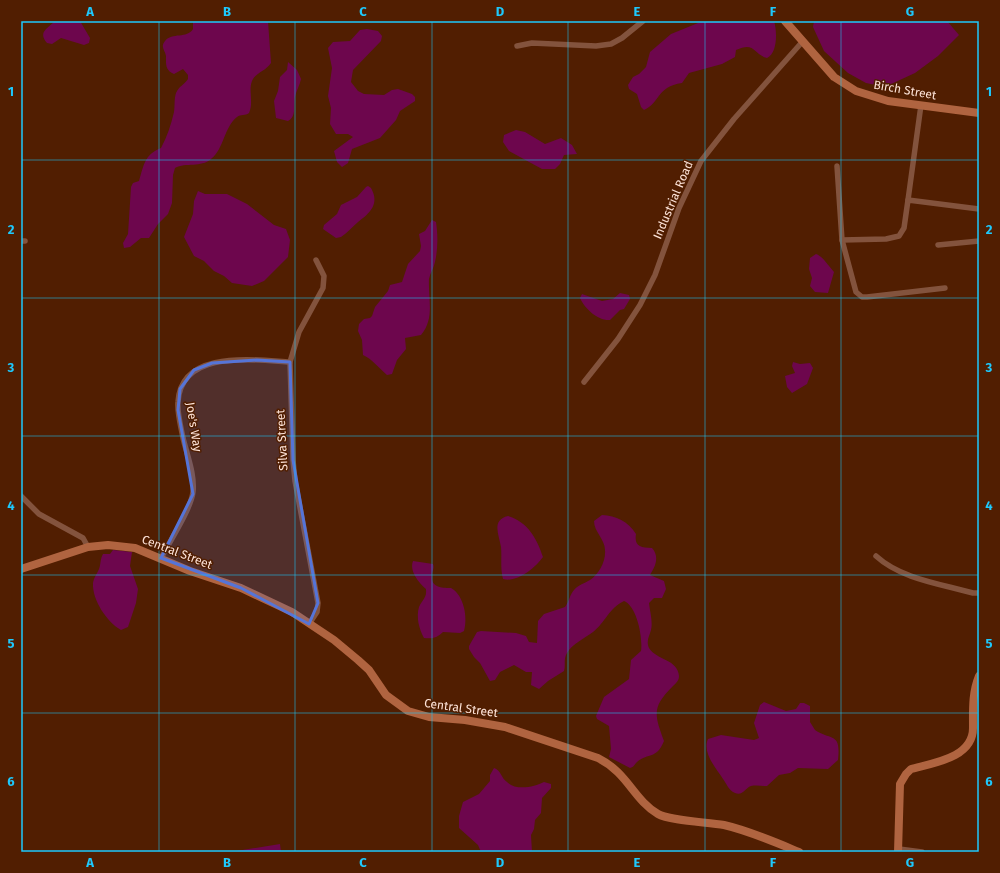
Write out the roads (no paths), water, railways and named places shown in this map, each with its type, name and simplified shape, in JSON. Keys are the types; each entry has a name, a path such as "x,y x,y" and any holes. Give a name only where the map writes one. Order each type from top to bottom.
{"street":[{"path":"517,46 532,43 596,46 611,44 622,38 643,21"},
{"name":"Birch Street","path":"785,21 835,77 856,91 888,102 979,113"},
{"name":"Industrial Road","path":"584,382 618,339 645,296 679,208 701,161 734,119 803,41"},
{"path":"842,240 886,239 899,236 904,228 921,105"},
{"path":"837,166 842,240 852,281 858,295 867,297 886,296 945,288"},
{"path":"908,200 979,209"},
{"path":"938,245 979,241"},
{"name":"Silva Street","path":"309,624 317,612 318,603 293,460 290,362 300,332 323,288 324,276 316,260"},
{"name":"Joe's Way","path":"161,558 193,494 192,479 178,410 180,389 186,379 194,370 212,363 257,360 290,362"},
{"path":"21,496 39,514 83,538 88,547"},
{"name":"Central Street","path":"21,569 88,547 120,545 135,548 190,571 241,588 276,604 334,640 369,670 386,695 408,711 429,717 465,720 505,727 598,758 621,773 642,801 659,814 730,827 799,852"},
{"path":"876,556 884,564 900,572 973,593 979,593"},
{"path":"922,852 899,850 900,784 911,769 952,756 963,750 968,745 973,730 973,699 979,676"}]}
